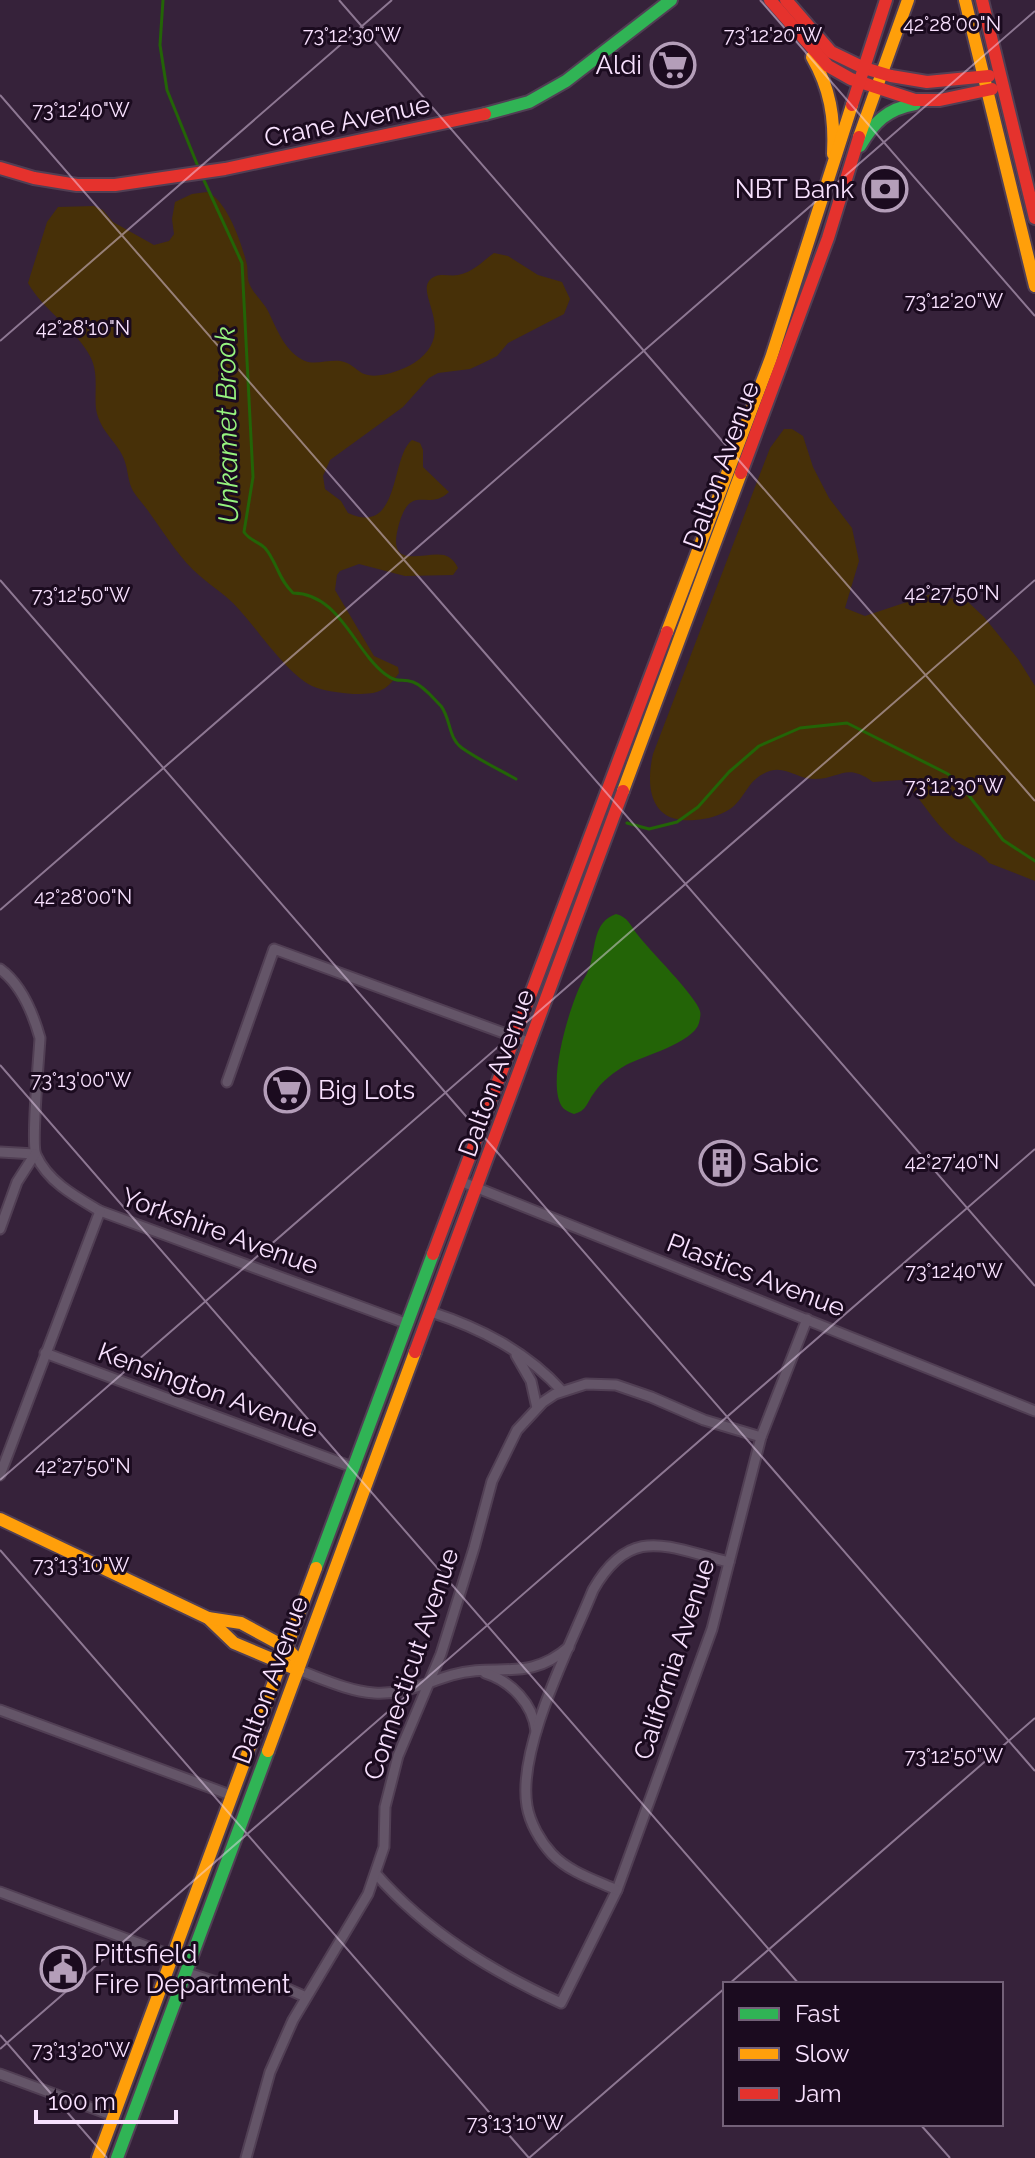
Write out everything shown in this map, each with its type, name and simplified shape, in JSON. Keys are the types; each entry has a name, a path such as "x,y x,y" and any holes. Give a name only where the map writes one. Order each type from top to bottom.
{"main road":[{"name":"Crane Avenue","path":"0,168 34,178 96,186 208,172 487,114 529,102 566,81 671,0"},
{"path":"770,0 828,66 876,89 915,100 940,100"},
{"path":"786,0 828,49 843,60 928,83 983,76 1002,81"},
{"name":"Dalton Avenue","path":"785,337 831,174 886,0"},
{"name":"Dalton Avenue","path":"117,2158 531,1043 785,337 828,238 908,0"},
{"path":"965,0 1035,286"},
{"path":"982,0 1035,218"},
{"path":"790,24 819,69 830,93 835,130 831,174"},
{"path":"855,156 870,128 887,111 986,90 1002,81"},
{"name":"Dalton Avenue","path":"98,2158 514,1037 776,362"},
{"path":"0,1519 208,1618 241,1623 287,1648 296,1658 298,1670"},
{"path":"208,1618 234,1643 298,1670"}],"street":[{"path":"227,1082 274,949 531,1043"},
{"path":"0,969 10,976 29,1005 40,1038 35,1154 17,1182 0,1229"},
{"path":"0,1152 35,1154"},
{"name":"Yorkshire Avenue","path":"35,1154 55,1181 100,1211 408,1324"},
{"name":"Plastics Avenue","path":"460,1181 1035,1411"},
{"path":"0,1475 100,1211"},
{"path":"431,1312 461,1322 509,1346 562,1391 586,1384 616,1385 704,1420 761,1437"},
{"name":"California Avenue","path":"376,1874 444,1937 482,1963 561,2003 617,1890 712,1629 761,1437 807,1319"},
{"path":"509,1346 531,1381 537,1408"},
{"name":"Kensington Avenue","path":"45,1353 355,1468"},
{"name":"Connecticut Avenue","path":"246,2158 270,2072 306,1997 368,1894 376,1874 384,1847 385,1807 398,1756 441,1654 492,1481 517,1430 537,1408 562,1391"},
{"path":"617,1890 563,1863 540,1838 526,1804 526,1779 536,1738 593,1590 604,1571 630,1550 644,1545 668,1545 729,1562"},
{"path":"298,1670 345,1687 375,1693 408,1691 453,1674 532,1668 550,1662 571,1646"},
{"path":"481,1672 498,1678 519,1695 534,1721 536,1738"},
{"path":"0,1710 233,1796"},
{"path":"0,1892 173,1956"},
{"path":"185,1972 228,1986 283,1987 306,1997"},
{"path":"0,2074 114,2116"}],"shaded area":[{"path":"207,192 221,204 233,224 245,256 251,287 267,309 287,347 305,361 342,361 373,376 409,366 427,352 433,340 435,328 428,296 429,281 439,275 468,272 494,253 508,256 538,275 562,282 570,299 564,314 508,343 497,356 470,369 438,373 429,378 403,407 330,460 323,476 325,489 341,501 348,513 365,517 377,514 386,505 405,449 412,440 420,443 423,450 423,467 449,492 441,498 414,501 408,505 396,541 398,550 403,554 449,557 458,568 453,575 405,576 359,564 337,575 335,590 374,656 398,667 399,673 394,680 374,693 338,692 316,688 302,680 233,603 186,562 133,491 122,455 101,425 96,409 95,372 91,358 28,283 47,222 58,207 94,206 103,210 113,222 154,245 169,241 174,234 172,219 175,202 192,194"},
{"path":"784,429 792,429 803,436 813,467 829,498 852,528 859,561 845,608 865,616 931,594 968,602 1018,659 1035,686 1035,881 989,863 956,841 901,780 873,782 849,772 808,779 784,771 770,771 753,782 730,809 713,817 695,820 669,816 654,802 650,780 653,754 770,448"},
{"path":"616,914 628,922 690,995 700,1011 700,1020 687,1037 613,1074 597,1089 584,1108 574,1114 563,1108 558,1097 561,1045 571,1008 590,966 599,929"}],"waterway":[{"name":"Unkamet Brook","path":"163,0 160,45 167,90 199,169"},
{"name":"Unkamet Brook","path":"202,176 242,263 253,477 244,532 265,548 293,593 309,596 334,612 385,674 396,680 413,682 428,692 444,711 457,744 516,779"},
{"name":"Unkamet Brook","path":"627,823 649,829 677,822 698,807 729,772 759,746 800,728 847,723 948,774 964,789 1003,840 1035,861"}],"traffic: fast":[{"path":"485,114 529,102 566,81 671,0"},
{"path":"860,146 882,118 897,109 915,104"},
{"path":"316,1568 433,1254"},
{"path":"117,2158 268,1751"}],"traffic: slow":[{"path":"859,137 908,0"},
{"path":"965,0 1035,286"},
{"path":"812,57 830,104 833,154"},
{"path":"667,632 771,358 852,105"},
{"path":"623,791 741,473"},
{"path":"268,1751 415,1352"},
{"path":"0,1519 208,1618 234,1643 298,1670"},
{"path":"98,2158 316,1568"},
{"path":"208,1618 241,1623 287,1648 296,1658 298,1670"}],"traffic: jam":[{"path":"770,0 828,66 851,79 915,100 940,100 992,89"},
{"path":"786,0 831,52 864,68 927,82 989,76"},
{"path":"852,105 886,0"},
{"path":"982,0 1035,218"},
{"path":"0,168 34,178 77,185 115,185 225,169 485,114"},
{"path":"741,473 828,238 859,137"},
{"path":"433,1254 667,632"},
{"path":"415,1352 623,791"}],"place":[{"name":"Aldi","path":"673,65"},
{"name":"NBT Bank","path":"885,189"},
{"name":"Big Lots","path":"287,1090"},
{"name":"Sabic","path":"722,1163"},
{"name":"Pittsfield Fire Department","path":"63,1969"}]}
